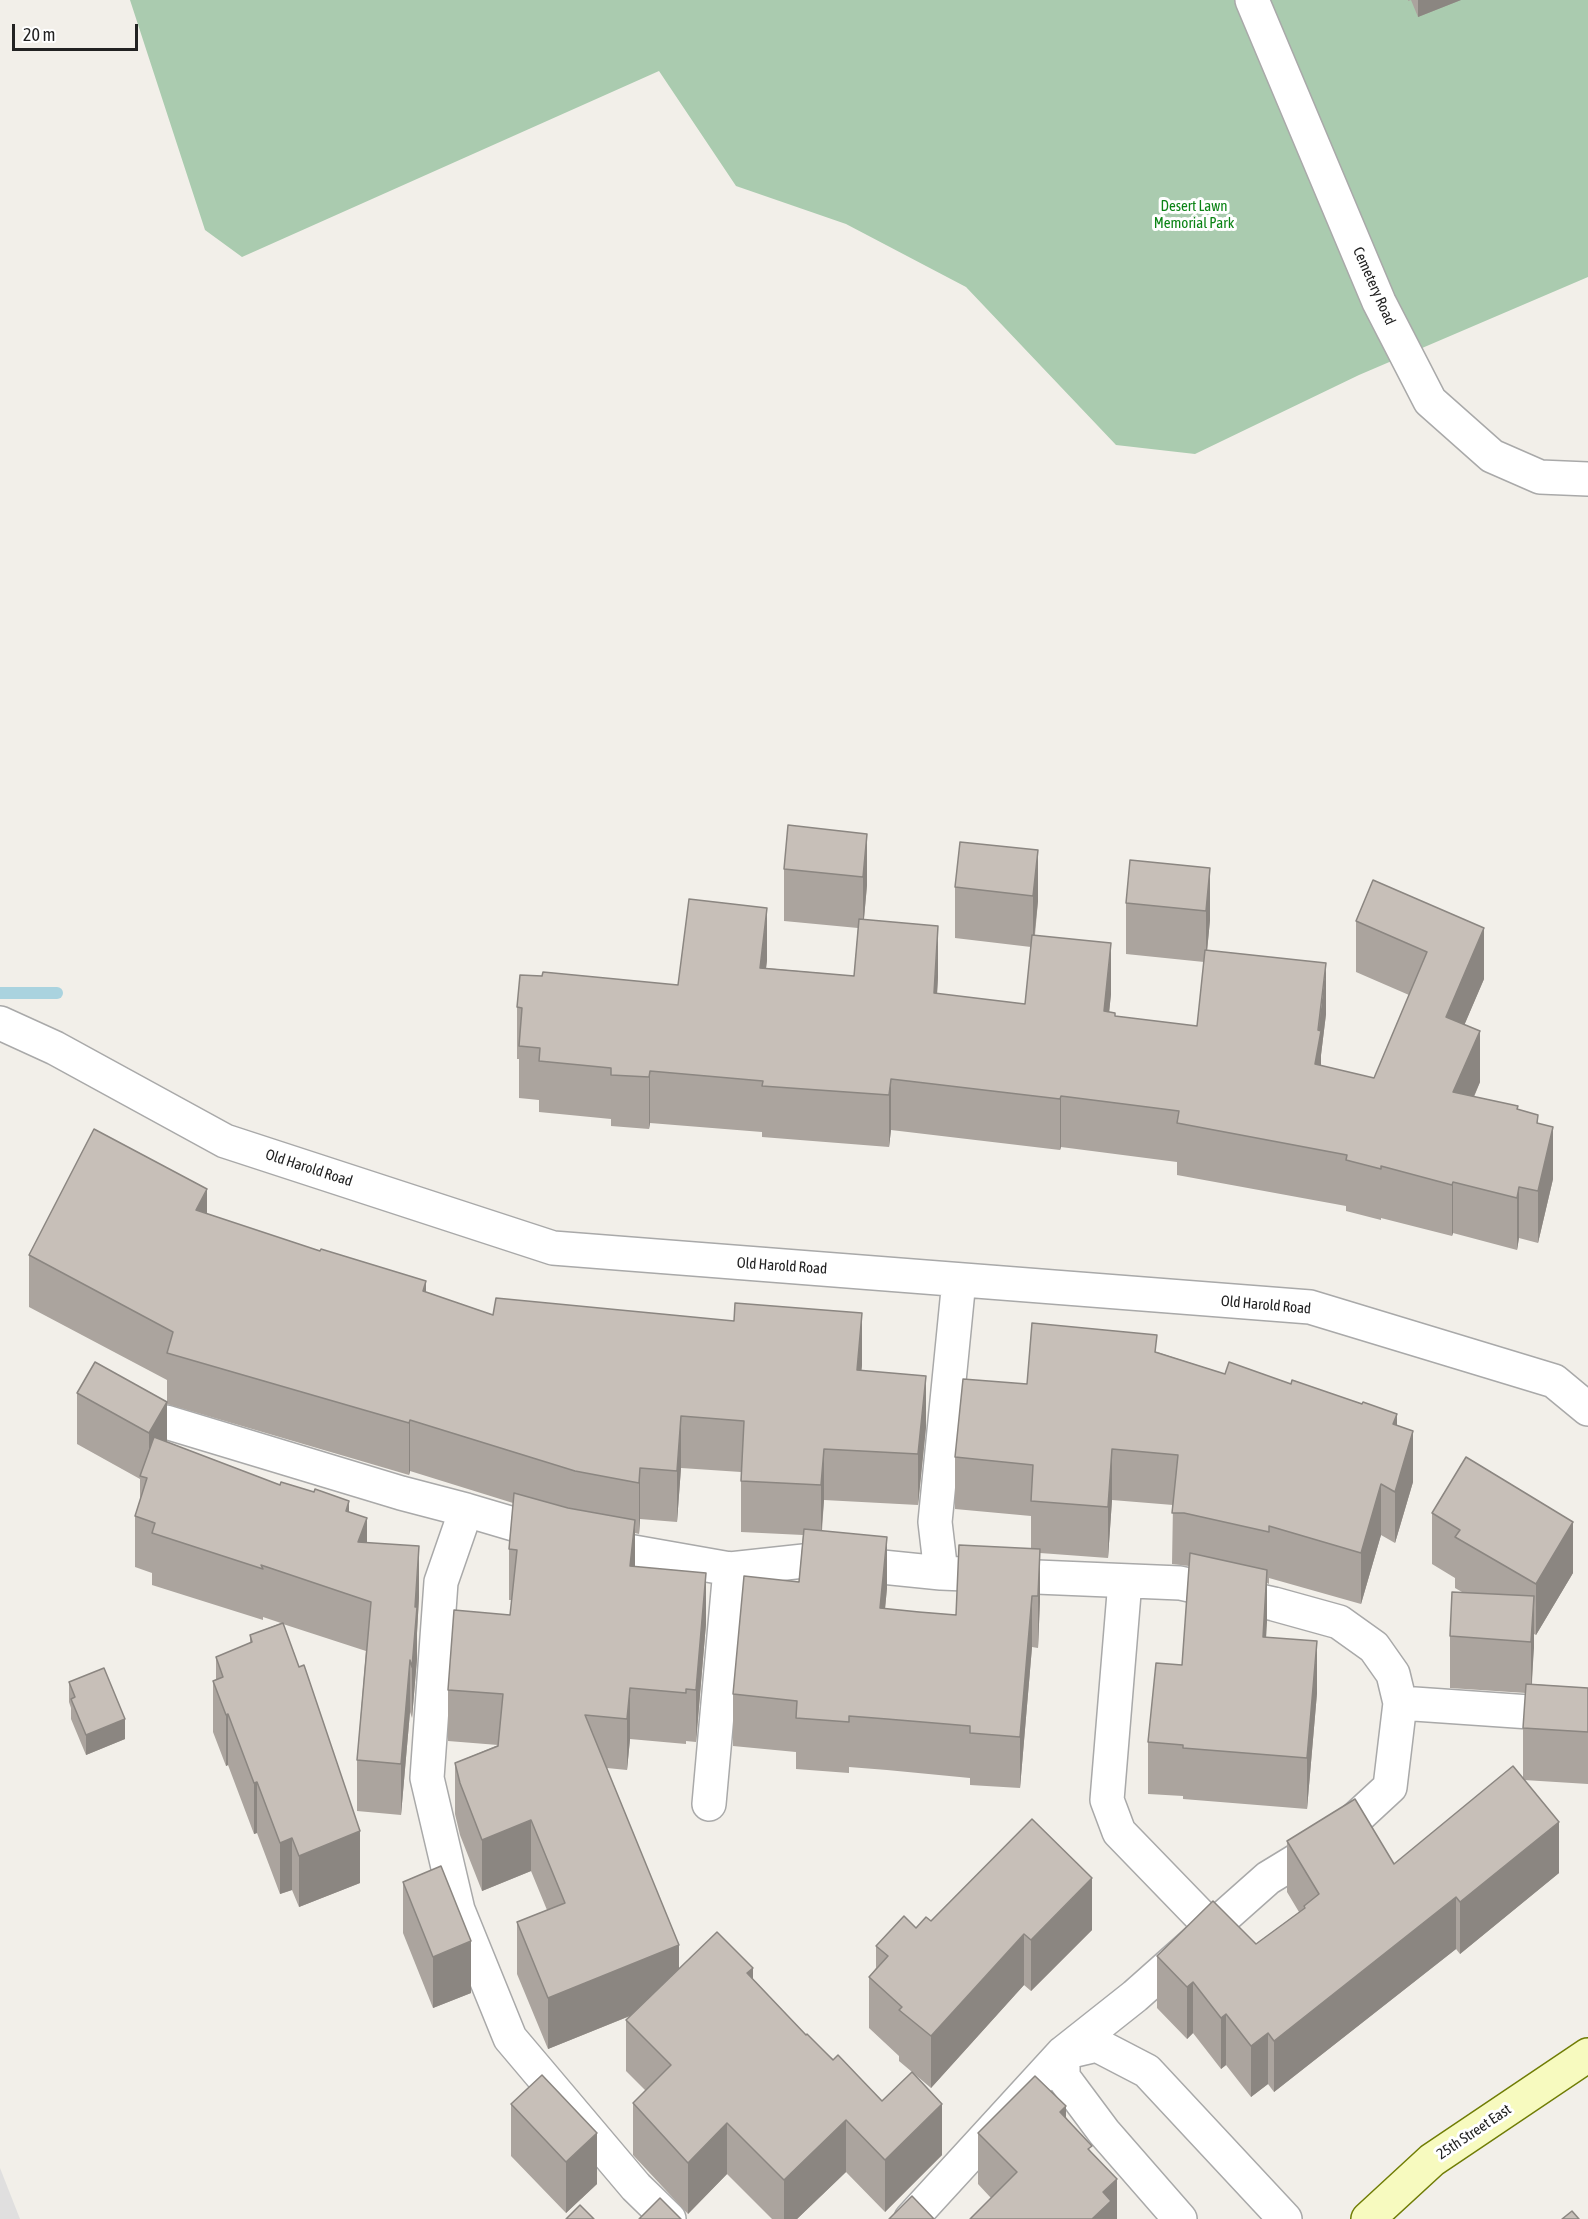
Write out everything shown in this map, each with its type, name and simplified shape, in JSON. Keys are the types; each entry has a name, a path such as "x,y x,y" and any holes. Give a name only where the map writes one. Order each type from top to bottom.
{"main road":[{"name":"25th Street East","path":"1368,2219 1432,2160 1588,2055"}],"street":[{"name":"Cemetery Road","path":"1252,0 1379,302 1430,401 1492,456 1540,477 1588,479"},
{"name":"Old Harold Road","path":"0,1023 55,1048 225,1141 553,1248 1310,1307 1554,1381 1588,1409"},
{"path":"941,1574 935,1522 959,1280"},
{"path":"166,1422 390,1490 571,1541 730,1569 813,1560 941,1574 1180,1583 1274,1604 1339,1622 1374,1647 1393,1674 1400,1702 1390,1787 1337,1836 1268,1878 1135,1996 1063,2054 911,2219"},
{"path":"466,1510 441,1582 427,1778 458,1910 510,2038 636,2187 669,2219"},
{"path":"709,1804 730,1569"},
{"path":"1125,1581 1107,1800 1119,1832 1212,1928"},
{"path":"1400,1702 1588,1716"},
{"path":"1063,2054 1097,2045 1147,2071 1285,2219"},
{"path":"1063,2054 1063,2077 1104,2132 1180,2219"}],"shaded area":[{"path":"0,2168 20,2219 0,2219"}],"green space":[{"name":"Desert Lawn Memorial Park","path":"130,0 1588,0 1588,277 1359,375 1195,454 1116,445 966,287 846,224 736,186 659,71 242,257 205,230"}],"building":[{"path":"788,825 867,834 863,877 784,869"},
{"path":"960,842 1038,850 1033,896 955,887"},
{"path":"1130,860 1210,868 1206,911 1126,903"},
{"path":"1373,880 1484,928 1446,1017 1480,1031 1453,1092 1518,1106 1517,1109 1538,1115 1537,1123 1553,1127 1538,1191 1519,1187 1517,1198 1453,1182 1452,1185 1381,1166 1381,1169 1346,1160 1347,1155 1177,1123 1179,1111 1061,1096 1060,1099 891,1079 889,1095 762,1086 763,1081 650,1071 649,1077 611,1075 611,1068 539,1061 540,1048 519,1046 522,1008 517,1007 520,975 542,976 543,972 678,985 689,899 767,908 760,968 854,976 859,919 938,926 934,993 1025,1004 1032,935 1111,943 1104,1011 1115,1013 1115,1016 1197,1026 1205,950 1326,963 1318,1030 1321,1031 1315,1064 1374,1078 1427,952 1356,921"},
{"path":"94,1129 207,1189 196,1210 320,1251 321,1249 426,1281 423,1291 493,1315 496,1298 734,1321 735,1303 862,1313 857,1370 926,1376 918,1454 824,1449 821,1485 741,1481 744,1421 681,1416 677,1471 640,1468 639,1483 575,1471 410,1420 409,1423 167,1353 173,1332 29,1255"},
{"path":"1032,1323 1157,1335 1155,1352 1225,1374 1229,1362 1291,1384 1292,1380 1397,1414 1393,1424 1413,1431 1395,1492 1381,1484 1361,1553 1269,1526 1269,1532 1184,1513 1172,1513 1178,1455 1112,1449 1108,1507 1031,1501 1033,1465 955,1457 963,1379 1027,1384"},
{"path":"95,1362 167,1402 149,1433 77,1393"},
{"path":"154,1437 280,1485 281,1482 314,1492 315,1489 349,1501 346,1511 367,1518 358,1542 419,1546 415,1607 417,1607 401,1764 357,1760 371,1602 261,1565 263,1569 152,1533 155,1523 135,1516 147,1478 140,1476"},
{"path":"1466,1457 1573,1522 1536,1584 1455,1537 1460,1530 1432,1513"},
{"path":"514,1493 568,1508 635,1520 630,1566 706,1573 696,1690 686,1689 686,1693 630,1688 627,1719 585,1715 679,1945 548,1998 517,1922 565,1903 531,1820 482,1840 460,1783 455,1763 498,1746 503,1694 448,1690 454,1610 510,1615 517,1550 509,1549"},
{"path":"804,1529 887,1537 880,1608 919,1612 956,1615 959,1545 1040,1549 1038,1596 1032,1596 1020,1737 970,1733 970,1726 849,1716 849,1722 796,1718 797,1701 733,1694 744,1576 799,1582"},
{"path":"1190,1553 1267,1570 1263,1637 1317,1641 1307,1758 1183,1748 1183,1745 1148,1742 1156,1663 1182,1665"},
{"path":"1452,1592 1534,1596 1531,1642 1450,1636"},
{"path":"283,1623 299,1667 304,1665 360,1831 299,1856 292,1838 280,1843 257,1782 254,1783 213,1681 223,1677 216,1657 252,1642 250,1635"},
{"path":"104,1668 125,1719 86,1735 71,1699 75,1697 69,1682"},
{"path":"1526,1684 1588,1688 1588,1732 1523,1728"},
{"path":"1513,1766 1559,1822 1460,1902 1456,1897 1274,2041 1268,2033 1251,2046 1226,2014 1221,2018 1193,1982 1187,1987 1157,1956 1213,1901 1256,1944 1305,1908 1304,1906 1319,1894 1287,1841 1355,1799 1394,1864"},
{"path":"1032,1819 1092,1878 1031,1940 1024,1934 931,2036 899,2010 902,2007 869,1977 888,1956 876,1946 904,1916 916,1928 926,1917 931,1921"},
{"path":"441,1866 471,1941 433,1957 403,1882"},
{"path":"717,1932 753,1968 747,1973 806,2035 833,2060 838,2055 882,2101 912,2072 942,2104 885,2160 846,2120 784,2180 727,2123 688,2163 633,2103 671,2065 626,2020"},
{"path":"542,2075 597,2133 566,2162 511,2104"},
{"path":"1035,2076 1066,2106 1060,2112 1092,2146 1088,2149 1117,2179 1103,2192 1111,2201 1092,2219 970,2219 1017,2172 978,2133"},
{"path":"912,2196 934,2219 889,2219"},
{"path":"660,2198 681,2219 639,2219"},
{"path":"580,2205 594,2219 566,2219"},
{"path":"1572,2211 1579,2219 1562,2219"}],"waterway":[{"path":"0,993 57,993"}]}
